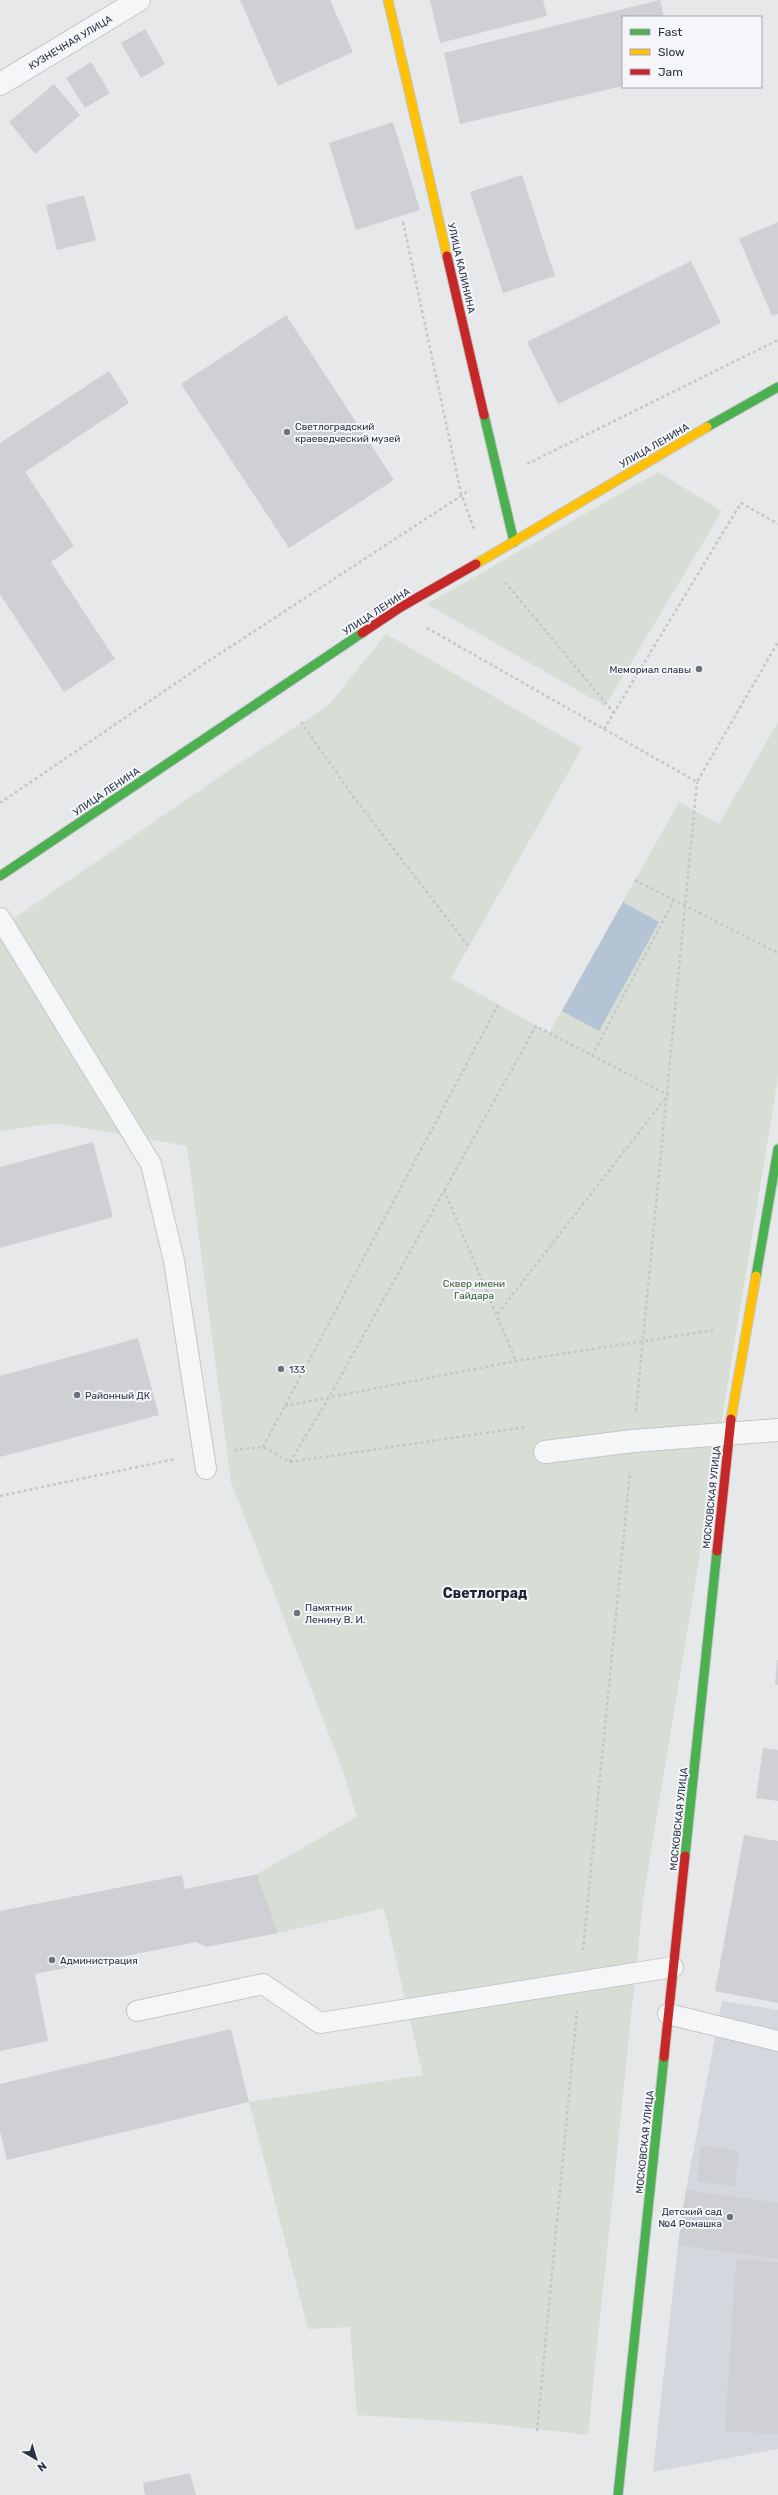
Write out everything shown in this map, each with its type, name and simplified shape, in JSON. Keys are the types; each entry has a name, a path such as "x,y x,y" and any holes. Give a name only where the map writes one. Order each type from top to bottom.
{"street":[{"name":"КУЗНЕЧНАЯ УЛИЦА","path":"0,84 139,0"},
{"name":"УЛИЦА КАЛИНИНА","path":"388,0 514,542"},
{"name":"УЛИЦА ЛЕНИНА","path":"0,876 396,610 514,542 665,450 778,387"},
{"name":"МОСКОВСКАЯ УЛИЦА","path":"618,2495 729,1433 778,1149"},
{"path":"545,1452 633,1441 778,1430"}],"lane":[{"path":"0,918 151,1164 174,1261 204,1461"},
{"path":"137,2011 262,1984 320,2023 673,1967"},
{"path":"668,2014 778,2041"}],"path":[{"path":"0,803 204,664 461,493 565,446 778,340"},
{"path":"604,729 741,503 778,524"},
{"path":"396,610 697,782"},
{"path":"537,2430 668,1095 697,782 778,642"},
{"path":"301,722 353,796 469,947"},
{"path":"635,880 778,953"},
{"path":"592,1056 674,900"},
{"path":"263,1447 498,1005"},
{"path":"290,1462 328,1399 536,1026 668,1095"},
{"path":"496,1316 668,1095"},
{"path":"444,1190 516,1361"},
{"path":"284,1406 328,1399 516,1361 644,1342 717,1329"},
{"path":"628,1413 644,1411"},
{"path":"0,1496 204,1461 263,1447 290,1462 534,1426"}],"shaded area":[{"name":"Детский сад №4 Ромашка","path":"722,2001 778,2010 778,2449 653,2472 678,2245 686,2190"}],"green space":[{"path":"658,472 722,511 605,706 427,604"},
{"name":"Сквер имени Гайдара","path":"386,634 582,748 451,978 549,1033 679,802 719,824 778,722 778,1077 643,1901 588,2435 493,2424 357,2415 350,2327 308,2329 249,2102 423,2075 384,1908 278,1933 257,1874 357,1817 343,1771 231,1482 187,1146 56,1123 0,1131 0,928 238,764 328,706"}],"water":[{"path":"623,902 659,922 599,1031 562,1011"}],"building":[{"path":"240,0 330,0 353,52 278,86"},
{"path":"430,0 543,0 547,16 440,43"},
{"path":"660,0 664,16 622,16 622,86 460,124 444,53"},
{"path":"145,29 165,64 141,78 121,43"},
{"path":"91,62 110,93 85,108 66,78"},
{"path":"54,84 80,115 35,154 9,122"},
{"path":"393,122 420,210 356,230 329,143"},
{"path":"522,175 555,276 503,293 470,192"},
{"path":"84,195 96,240 57,250 46,205"},
{"path":"778,222 778,314 772,316 739,239"},
{"path":"691,261 721,323 558,404 527,342"},
{"name":"Светлоградский краеведческий музей","path":"286,315 394,480 289,548 181,384"},
{"path":"109,371 129,403 25,472 74,546 51,562 115,659 64,692 0,594 0,443"},
{"path":"93,1142 113,1217 0,1248 0,1167"},
{"name":"Районный ДК","path":"138,1338 159,1415 0,1457 0,1376"},
{"path":"777,1660 778,1685 775,1685"},
{"path":"763,1748 778,1750 778,1801 756,1798"},
{"path":"744,1835 778,1841 778,2003 715,1991"},
{"name":"Администрация","path":"257,1874 278,1933 206,1947 196,1942 35,1974 48,2041 0,2051 0,1911 182,1875 185,1889"},
{"path":"231,2029 249,2102 7,2160 0,2131 0,2084"},
{"path":"701,2146 739,2151 735,2186 697,2182"},
{"path":"686,2190 778,2203 778,2259 678,2245"},
{"path":"736,2260 778,2262 778,2434 725,2431"},
{"path":"190,2473 196,2495 145,2495 143,2483"}],"traffic: fast":[{"path":"707,427 778,387"},
{"path":"484,415 514,542"},
{"path":"0,876 362,633"},
{"path":"756,1276 778,1149"},
{"path":"685,1856 717,1551"},
{"path":"618,2495 664,2057"}],"traffic: slow":[{"path":"388,0 447,256"},
{"path":"476,564 707,427"},
{"path":"731,1419 756,1276"}],"traffic: jam":[{"path":"447,256 484,415"},
{"path":"362,633 401,607 476,564"},
{"path":"717,1551 731,1419"},
{"path":"664,2057 685,1856"}],"place":[{"name":"Светлоградский краеведческий музей","path":"287,432"},
{"name":"Мемориал славы","path":"699,669"},
{"name":"133","path":"281,1369"},
{"name":"Районный ДК","path":"77,1395"},
{"name":"Памятник Ленину В. И.","path":"297,1613"},
{"name":"Администрация","path":"52,1960"},
{"name":"Детский сад №4 Ромашка","path":"730,2217"}],"district":[{"name":"Светлоград","path":"485,1593"}]}
